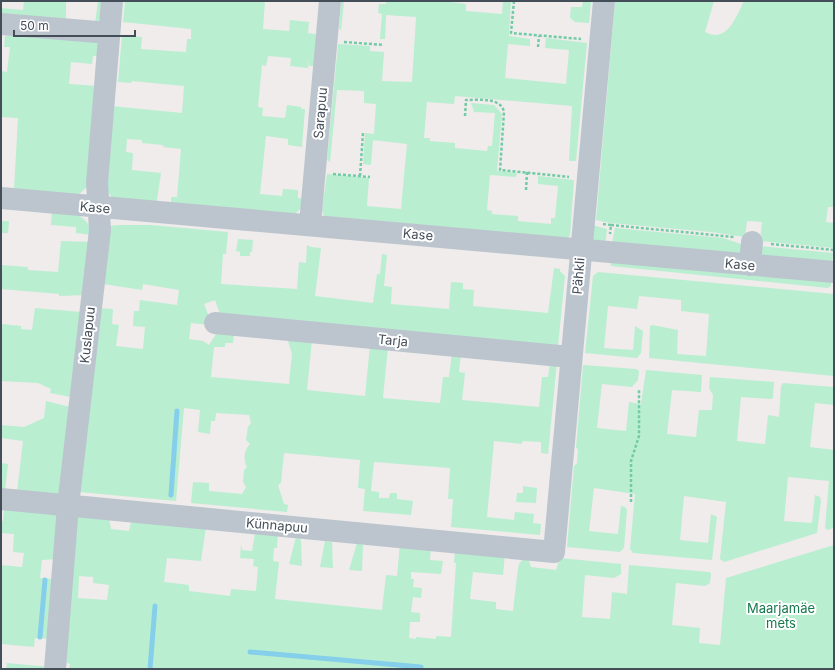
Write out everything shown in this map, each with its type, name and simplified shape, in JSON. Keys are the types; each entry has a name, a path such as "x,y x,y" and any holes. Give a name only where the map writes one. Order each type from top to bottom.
{"street":[{"name":"Kuslapuu","path":"55,669 68,506 100,230 97,183 112,1"},
{"name":"Sarapuu","path":"310,224 330,1"},
{"name":"Pähkli","path":"554,552 570,357 604,1"},
{"path":"1,24 109,33"},
{"name":"Kase","path":"1,198 310,224 580,250 834,272"},
{"path":"750,265 752,242"},
{"name":"Tarja","path":"215,323 570,357"},
{"name":"Künnapuu","path":"1,499 554,552"}],"path":[{"path":"514,1 512,33 583,40"},
{"path":"538,47 539,36"},
{"path":"340,42 384,46"},
{"path":"465,116 466,100 498,102 503,107 500,170 570,177"},
{"path":"360,176 363,133"},
{"path":"526,190 527,172"},
{"path":"328,173 370,177"},
{"path":"610,225 728,236 752,242 834,250"},
{"path":"631,502 631,461 639,436 639,389"}],"green space":[{"path":"24,1 66,1 66,23 1,17 1,8 23,10"},
{"path":"98,1 105,1 102,18 95,24"},
{"path":"125,1 265,1 263,29 289,31 290,20 309,22 308,33 321,35 318,66 309,66 309,60 308,68 290,66 291,58 268,56 266,66 262,65 258,107 263,108 262,116 285,118 287,105 305,109 302,147 288,145 288,139 266,136 260,194 282,196 283,189 298,190 298,198 307,199 294,215 171,208 171,197 177,197 181,149 163,147 163,145 142,143 142,140 127,139 126,152 133,153 132,170 161,173 156,207 114,200 104,187 111,106 182,113 184,86 132,81 131,83 118,82 122,36 142,37 141,49 186,52 187,39 191,39 191,29 123,22"},
{"path":"341,1 344,1 341,30 339,29"},
{"path":"386,1 442,1 466,4 466,11 502,14 503,1 511,1 509,36 530,39 530,46 508,44 505,78 566,84 569,50 545,48 546,38 587,43 576,161 569,161 572,106 455,96 454,104 427,102 424,138 430,138 430,141 455,143 455,148 487,151 488,146 492,146 495,113 474,112 471,103 494,105 502,114 497,171 517,173 516,177 490,175 487,210 492,211 492,214 518,216 518,221 551,224 551,218 555,218 558,186 538,184 538,176 574,180 570,236 566,238 324,216 322,210 327,174 369,178 367,206 401,209 407,144 373,140 371,165 363,164 365,133 374,134 376,104 364,103 364,91 337,90 330,162 327,160 338,44 370,46 370,51 384,52 382,81 412,82 416,17 386,15 385,39 380,39 382,14 378,13 379,4 386,4"},
{"path":"583,1 591,1 589,23 575,22 570,18 571,7 582,7"},
{"path":"615,1 714,1 705,32 713,35 725,32 730,27 744,1 834,1 834,207 828,207 826,222 834,223 834,248 760,241 762,222 747,221 745,237 711,232 610,223 596,220"},
{"path":"15,32 91,38 99,44 101,56 93,56 92,64 71,62 69,84 98,86 88,186 78,195 14,189 18,118 1,117 1,71 7,72 10,47 4,47 5,36 14,36"},
{"path":"52,211 67,212 83,218 87,222 93,235 76,233 76,227 51,225"},
{"path":"1,221 9,221 8,233 1,233"},
{"path":"151,225 228,232 226,254 223,254 221,284 297,289 299,262 306,263 307,245 321,248 315,296 373,303 377,274 380,274 382,254 387,255 384,286 392,287 391,304 449,309 451,282 463,283 463,289 474,290 473,306 548,313 554,268 560,269 565,276 558,346 221,317 215,300 204,304 210,319 210,325 191,323 189,339 203,341 209,345 218,331 234,333 233,343 225,343 225,347 214,347 211,377 289,384 292,354 287,338 312,340 307,390 365,396 370,345 388,346 383,398 440,403 443,377 449,377 452,353 461,354 459,372 465,373 462,400 539,407 542,377 548,377 550,362 557,362 548,454 541,453 541,442 523,441 521,444 494,441 487,517 514,520 515,512 534,514 533,523 541,524 540,535 451,527 453,499 448,499 450,468 374,462 371,491 379,492 379,498 389,498 390,493 397,493 397,499 413,501 411,515 363,511 365,489 358,488 360,460 284,453 281,483 278,485 284,504 288,505 287,512 191,503 193,482 209,483 209,491 242,494 246,487 243,482 244,470 247,467 245,455 246,449 250,444 246,440 248,427 251,423 249,415 216,413 215,421 211,421 210,434 198,432 200,410 184,408 176,501 79,492 97,308 113,309 112,324 119,325 116,346 143,349 145,327 133,326 134,311 139,311 140,300 177,305 179,290 143,284 142,290 103,284 109,226"},
{"path":"592,225 607,229 605,246 592,240"},
{"path":"615,228 723,238 744,245 743,257 611,248"},
{"path":"238,239 253,240 252,252 250,252 250,256 240,256 240,252 236,251"},
{"path":"61,241 94,242 86,295 59,296 59,294 1,289 1,265 28,267 28,270 58,272"},
{"path":"759,246 833,253 832,265 758,258"},
{"path":"610,258 831,280 831,286 828,288 611,266"},
{"path":"598,272 834,294 834,376 649,358 650,326 652,325 678,330 677,354 706,356 709,314 681,311 681,300 639,296 637,309 608,306 604,348 633,350 635,326 643,331 641,353 637,358 585,353 593,276"},
{"path":"35,308 81,312 71,397 50,393 51,389 38,383 1,381 1,324 21,326 21,329 32,330"},
{"path":"583,365 636,369 639,371 638,380 632,387 602,384 597,428 626,431 629,402 641,404 646,370 702,375 701,392 672,390 667,434 696,437 699,410 712,410 713,395 709,388 710,377 774,382 773,398 771,399 741,397 737,441 765,444 768,415 779,417 781,386 783,383 834,387 834,405 815,403 810,447 834,450 834,528 827,530 825,528 829,481 788,477 784,521 812,523 815,495 820,497 821,502 817,533 724,562 720,559 726,502 684,496 680,540 708,543 711,514 717,517 712,560 633,553 630,549 635,494 594,488 589,531 618,534 621,506 625,507 627,510 624,548 620,552 567,547 574,466 577,463 578,449 576,448"},
{"path":"46,401 70,407 66,484 57,495 17,492 23,441 1,438 1,425 24,427 44,418"},
{"path":"1,463 8,464 5,491 1,492"},
{"path":"523,486 537,488 536,503 516,502 517,493 523,493"},
{"path":"4,509 57,513 56,559 42,560 40,578 56,579 52,639 35,638 34,647 1,644 1,565 22,567 24,553 13,552 14,534 1,533 1,521 3,521"},
{"name":"Maarjamäe mets","path":"75,516 109,518 111,529 129,531 131,522 206,527 201,561 167,558 164,582 189,585 189,591 230,596 231,589 256,591 258,567 253,566 254,559 240,558 241,544 242,550 252,551 255,533 278,532 277,548 274,548 273,561 279,562 275,599 382,610 386,575 397,576 400,543 431,546 430,560 443,561 441,574 411,572 411,579 414,579 413,587 422,588 421,598 413,597 411,612 420,613 420,622 410,622 409,638 416,639 416,637 436,639 436,636 451,637 456,563 454,563 455,548 505,553 503,575 473,572 470,599 496,602 496,609 513,611 518,568 519,564 526,555 531,567 556,570 560,558 621,564 621,574 614,578 585,575 582,617 610,619 612,592 627,594 629,565 709,572 711,573 710,583 705,586 676,583 672,625 700,628 699,643 720,645 726,578 834,545 834,669 69,669 70,664 63,661","holes":["79,576 93,577 93,583 109,585 107,600 78,598"]},
{"path":"296,537 300,538 301,541 302,566 289,564"},
{"path":"325,541 332,542 333,568 320,567"},
{"path":"357,543 363,545 362,571 349,570"},
{"path":"7,663 50,667 51,669 6,669"}],"waterway":[{"path":"171,495 177,411"},
{"path":"40,637 45,580"},
{"path":"150,669 155,606"},
{"path":"250,652 421,667"}]}
